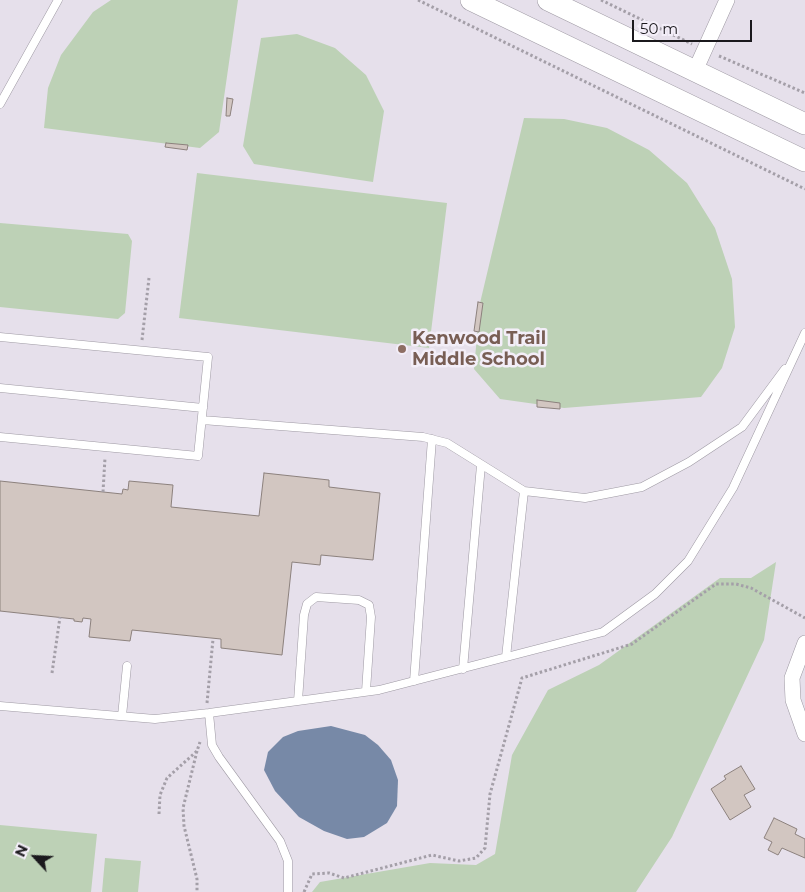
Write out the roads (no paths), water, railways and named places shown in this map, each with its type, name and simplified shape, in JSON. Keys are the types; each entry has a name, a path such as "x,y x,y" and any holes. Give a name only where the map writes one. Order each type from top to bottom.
{"main road":[{"path":"470,0 805,161"},
{"path":"548,0 805,124"}],"street":[{"path":"695,71 728,0"},
{"path":"805,643 792,678 793,700 805,734"}],"lane":[{"path":"0,104 58,0"},
{"path":"0,706 155,719 206,713 366,692 463,669 603,632 655,594 688,561 733,488 805,333"},
{"path":"0,337 208,358 198,456 0,437"},
{"path":"202,420 432,439 447,443 524,491 585,498 642,487 690,462 742,427 795,355"},
{"path":"0,388 203,408"},
{"path":"414,681 432,439"},
{"path":"463,669 481,465"},
{"path":"506,657 524,491"},
{"path":"298,701 304,614 307,604 316,597 359,600 369,605 371,616 366,692"},
{"path":"122,716 127,666"},
{"path":"206,713 212,745 280,841 288,861 288,892"}],"water":[{"path":"331,726 365,735 378,745 391,760 398,780 397,806 387,823 364,837 347,839 324,831 299,817 275,791 264,770 268,752 283,737 298,731"}],"place":[{"name":"Kenwood Trail Middle School","path":"402,349"}]}
